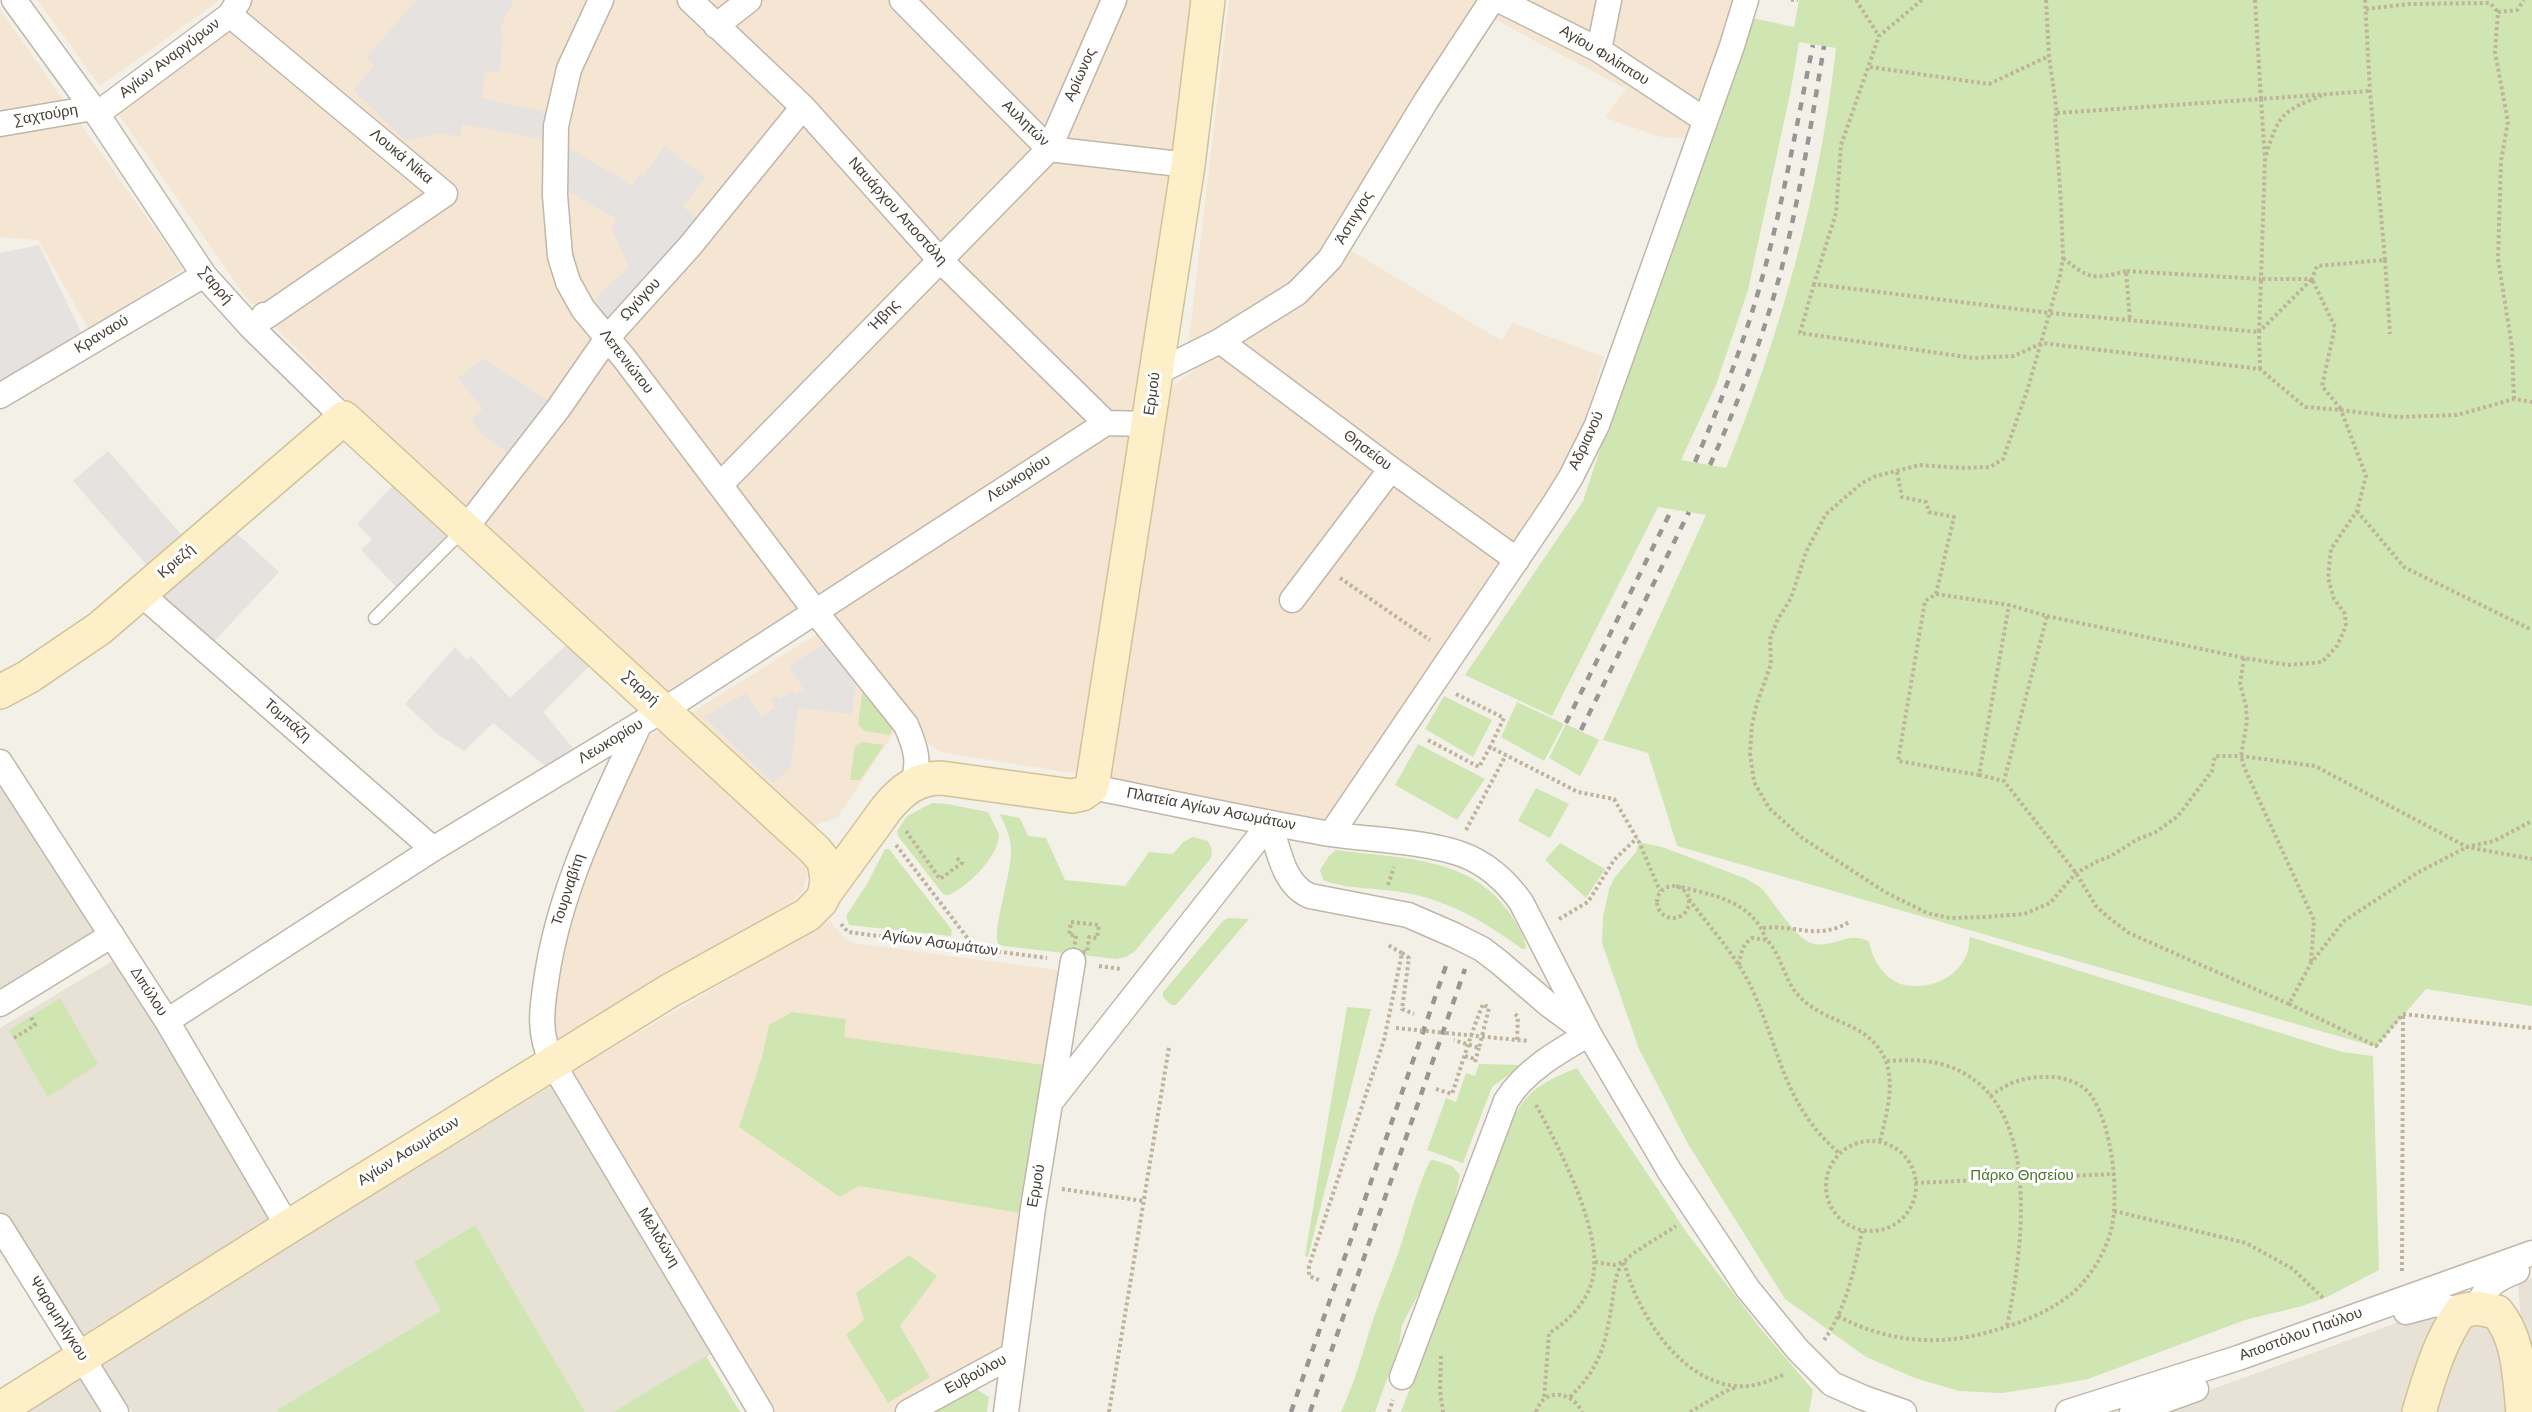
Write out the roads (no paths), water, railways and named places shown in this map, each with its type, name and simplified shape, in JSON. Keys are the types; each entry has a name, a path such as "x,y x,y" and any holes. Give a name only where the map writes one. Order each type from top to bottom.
{"street":[{"name":"Σαρρή","path":"14,0 95,111 204,275 251,327 465,529 651,718 815,850"},
{"name":"Ναυάρχου Αποστόλη","path":"690,0 803,107 940,260 1106,423"},
{"path":"716,26 749,0"},
{"name":"Αυλητών","path":"902,0 1049,149 1188,165"},
{"name":"Αρίωνος","path":"1049,149 1114,0"},
{"name":"Ερμού","path":"1092,787 1188,165 1208,0"},
{"name":"Άστιγγος","path":"1156,373 1220,341 1297,293 1330,259 1426,101 1492,0"},
{"name":"Αγίου Φιλίππου","path":"1499,0 1543,10 1705,120"},
{"path":"1599,50 1609,0"},
{"name":"Αδριανού","path":"1331,834 1517,560 1570,477 1597,425 1746,0"},
{"name":"Λεπενιώτου","path":"593,3 569,69 556,126 555,195 560,256 568,282 583,309 608,337 815,610 906,725 914,743 915,777"},
{"name":"Αγίων Αναργύρων","path":"95,111 234,8"},
{"name":"Λουκά Νίκα","path":"234,8 445,194 267,316 264,315 264,318 251,327"},
{"name":"Ωγύγου","path":"465,529 558,409 608,337 690,246 803,107"},
{"name":"Σαχτούρη","path":"0,124 95,111"},
{"name":"Ήβης","path":"721,484 1049,149"},
{"name":"Κραναού","path":"0,396 204,275"},
{"name":"Θησείου","path":"1220,341 1517,560"},
{"name":"Κριεζή","path":"0,692 28,677 100,628 345,418"},
{"path":"1106,423 1149,424"},
{"name":"Λεωκορίου","path":"167,1021 433,849 651,718 1106,423"},
{"path":"1292,600 1391,469"},
{"name":"Τομπάζη","path":"140,593 433,849"},
{"name":"Τουρναβίτη","path":"553,1064 545,1048 541,1019 552,946 575,865 651,718"},
{"name":"Διπύλου","path":"0,762 167,1021 288,1227"},
{"name":"Πλατεία Αγίων Ασωμάτων","path":"815,850 836,849 852,840 893,786 906,775 1072,796 1082,794 1092,787 1270,823 1459,854 1484,866 1513,890 1538,932 1589,1034 1696,1213 1748,1289 1807,1360 1832,1384 1904,1412"},
{"path":"828,904 887,808 915,777"},
{"path":"1270,823 1290,880 1298,890 1310,896 1408,915 1482,949 1589,1034 1559,1050 1522,1081 1506,1101 1402,1377"},
{"path":"1052,1101 1270,823"},
{"path":"815,850 824,861 826,869 828,904"},
{"name":"Αγίων Ασωμάτων","path":"0,1409 288,1227 669,992 828,904"},
{"path":"0,1004 112,935"},
{"name":"Ερμού","path":"1006,1412 1037,1186 1073,962"},
{"name":"Μελιδώνη","path":"553,1064 761,1412"},
{"name":"Ψαρομηλίγκου","path":"0,1226 116,1412"},
{"name":"Αποστόλου Παύλου","path":"2068,1412 2238,1358 2532,1252"},
{"path":"2419,1412 2435,1358 2446,1332 2469,1310 2489,1285 2503,1276 2532,1266"},
{"name":"Αποστόλου Παύλου","path":"2136,1411 2423,1305 2436,1304 2469,1310"},
{"path":"2469,1310 2497,1312 2508,1326 2517,1355 2523,1412"},
{"name":"Ευβούλου","path":"908,1412 1013,1355"}],"lane":[{"path":"375,618 465,529"}],"railway":[{"path":"1695,462 1734,364 1759,289 1779,210 1813,45"},
{"path":"1710,465 1750,368 1782,267 1800,185 1824,46"},
{"path":"1566,723 1672,509"},
{"path":"1581,730 1689,512"},
{"path":"1291,1412 1448,960"},
{"path":"1310,1412 1465,969"}],"park label":[{"name":"Πάρκο Θησείου","path":"2022,1176"}]}
